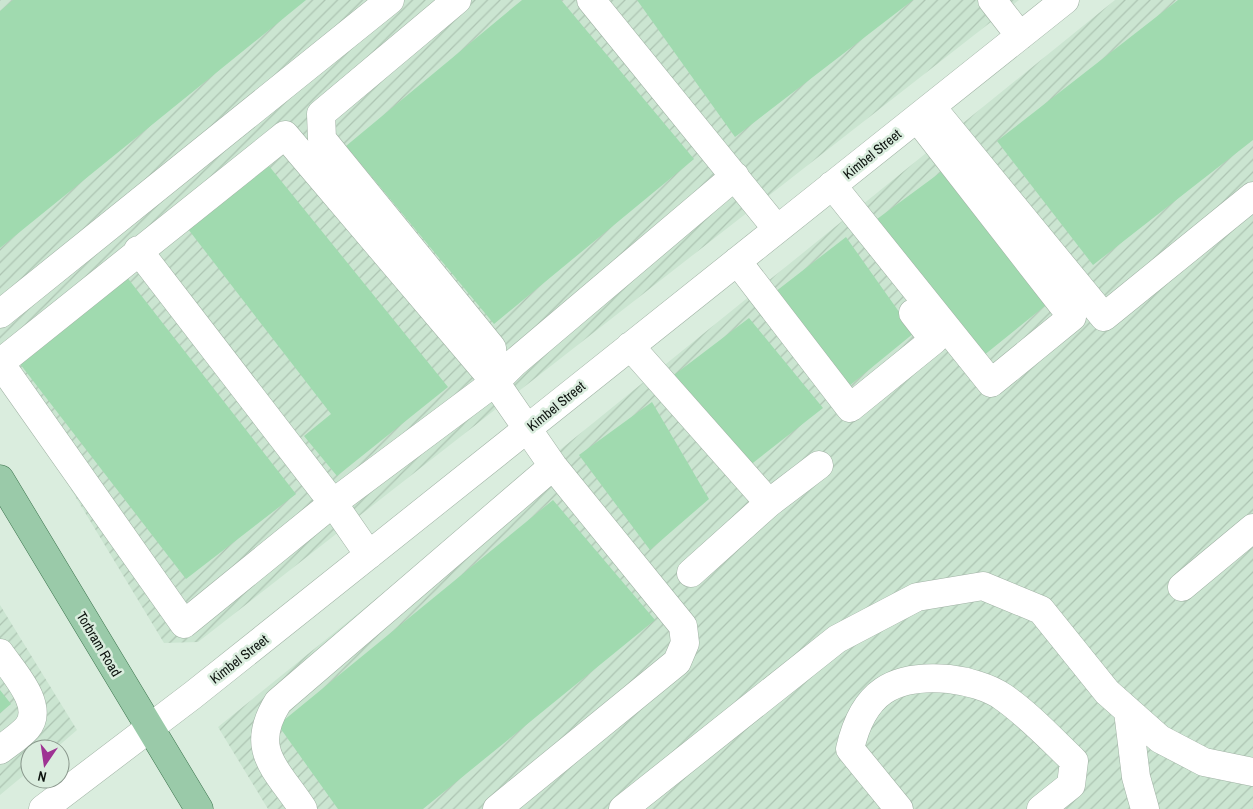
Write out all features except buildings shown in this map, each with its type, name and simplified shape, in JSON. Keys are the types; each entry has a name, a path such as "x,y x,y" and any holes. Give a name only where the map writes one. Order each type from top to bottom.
{"main road":[{"name":"Torbram Road","path":"0,480 199,809"}],"street":[{"path":"0,314 390,0"},
{"path":"457,0 321,114 322,139 492,348 495,382"},
{"path":"992,0 1020,36"},
{"name":"Kimbel Street","path":"43,809 150,728 369,555 1065,0"},
{"path":"601,7 777,229"},
{"path":"826,190 991,384 1072,317 924,112"},
{"path":"924,112 1104,317 1253,196"},
{"path":"497,809 677,662 685,643 684,626 553,466 495,382 286,135 138,250 0,363 184,624 333,503 495,382 514,363 735,176"},
{"path":"737,261 850,408 934,340 826,190"},
{"path":"138,250 333,503 369,555"},
{"path":"630,346 769,503"},
{"path":"691,573 769,503 820,465"},
{"path":"303,809 264,751 264,735 268,718 278,702 553,466"},
{"path":"1182,587 1253,528"},
{"path":"623,809 837,640 917,597 983,586 1041,610 1107,692 1160,739 1204,762 1253,772"},
{"path":"0,653 29,694 34,712 29,727 0,750"},
{"path":"899,809 850,749 855,725 869,703 894,683 928,678 964,681 1002,696 1074,761 1071,785 1042,809"},
{"path":"1128,711 1136,777 1146,809"}],"shaded area":[{"path":"0,0 1019,0 198,642 164,643 0,372"},
{"path":"1115,0 1253,0 1253,809 268,809 218,727"},
{"path":"0,605 77,730 67,739 20,739 20,778 0,795"}]}
